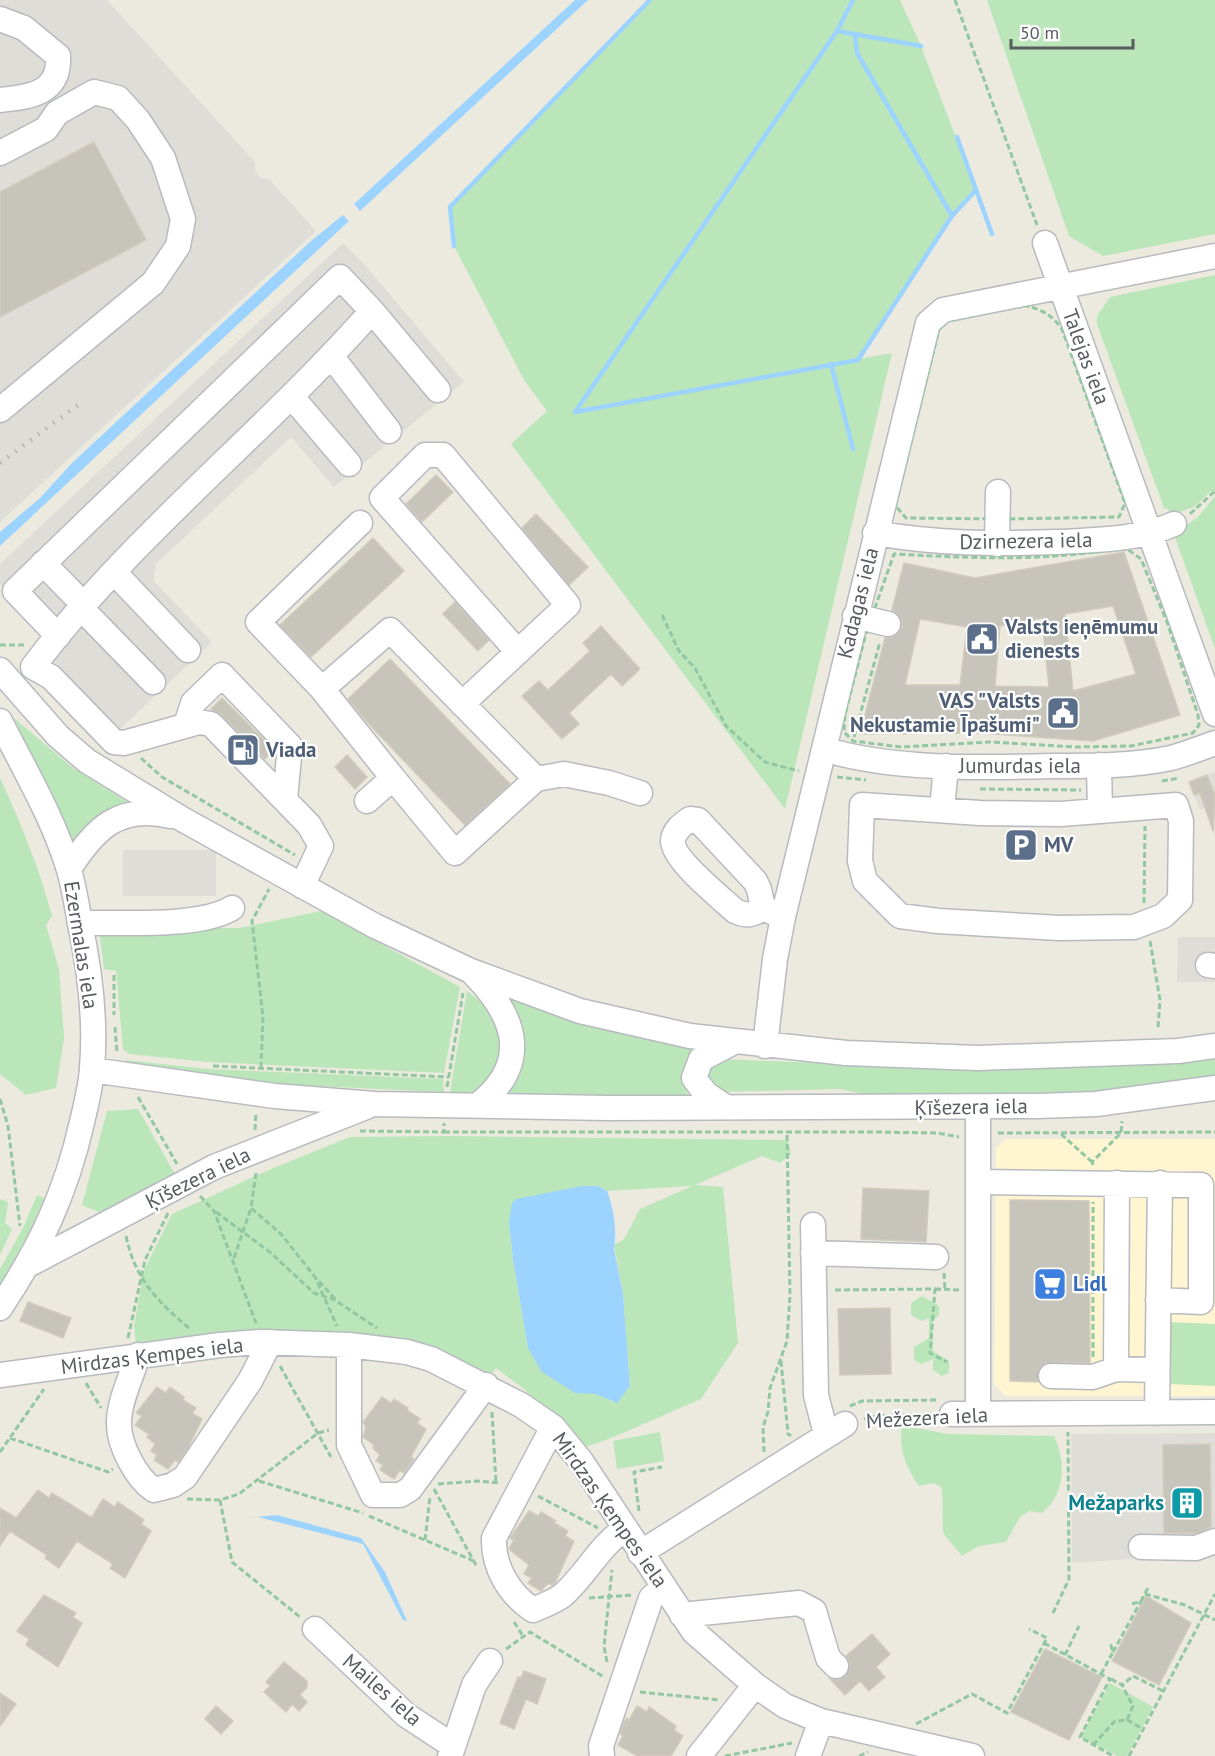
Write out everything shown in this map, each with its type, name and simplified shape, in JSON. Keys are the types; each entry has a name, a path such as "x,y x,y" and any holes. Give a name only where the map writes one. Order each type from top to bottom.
{"street":[{"path":"0,19 24,28 58,56 59,72 48,87 25,98 0,100"},
{"path":"0,153 46,129 57,113 94,92 118,98 138,120 163,158 183,219 178,246 153,283 1,407"},
{"name":"Talejas iela","path":"1045,243 1215,714"},
{"path":"1061,287 1215,256"},
{"path":"58,636 15,591 340,277 372,311 438,390"},
{"name":"Kadagas iela","path":"765,1046 775,959 773,913 824,749 870,624 875,533 928,323 944,310 1061,287"},
{"path":"294,882 313,863 321,846 309,825 211,724 199,722 186,724 124,743 114,742 51,676 33,667 130,552 292,397 332,357 372,311"},
{"path":"332,357 389,431"},
{"path":"292,397 349,464"},
{"path":"462,704 518,652 568,604 443,456 425,456 382,498 518,652"},
{"path":"997,544 998,492"},
{"path":"360,524 258,622 322,689 455,853 536,779 564,774 609,783 640,793"},
{"name":"Dzirnezera iela","path":"875,533 945,543 997,544 1099,540 1149,534 1174,524"},
{"path":"43,563 153,682"},
{"path":"114,572 188,650"},
{"path":"322,689 390,630 536,779"},
{"path":"0,670 58,736 87,762 182,819 467,980 488,989 503,1012 511,1036 513,1055 505,1077 492,1094 477,1106"},
{"path":"186,724 193,703 222,675 290,746 285,800"},
{"name":"Ezermalas iela","path":"0,721 69,869 91,988 92,1070 76,1149 47,1230 0,1308"},
{"name":"Jumurdas iela","path":"824,749 856,757 946,766 1099,765 1171,758 1215,743"},
{"path":"1099,765 1100,811"},
{"path":"942,810 946,766"},
{"path":"367,801 393,778"},
{"path":"862,805 1010,813 1100,811 1176,805 1181,821 1180,900 1163,916 1134,927 1099,928 979,924 900,916 865,881 860,861 862,805"},
{"path":"69,869 82,848 100,828 116,819 134,813 155,812 182,819"},
{"path":"80,923 182,920 222,914 232,908"},
{"path":"467,980 635,1025 732,1043 765,1046 846,1053 978,1058 1178,1051 1215,1046"},
{"path":"726,1107 706,1094 694,1078 702,1059 732,1043"},
{"name":"Ķīšezera iela","path":"92,1070 128,1073 256,1094 374,1104 477,1106 978,1108 1096,1104 1215,1088"},
{"name":"Ķīšezera iela","path":"28,1265 194,1188 255,1149 374,1104"},
{"path":"978,1108 978,1414"},
{"path":"978,1182 1201,1185 1201,1302 1158,1300"},
{"path":"1116,1370 1117,1183"},
{"path":"1157,1413 1160,1183"},
{"path":"640,1553 840,1421 816,1395 813,1225"},
{"path":"813,1253 936,1257"},
{"name":"Mirdzas Ķempes iela","path":"0,1375 210,1346 269,1348 349,1346 407,1352 431,1359 489,1396 553,1427 576,1454 625,1527 640,1553 657,1593 682,1615 709,1648 785,1706 814,1739 910,1741 939,1752 972,1756"},
{"path":"349,1346 349,1445 373,1495 400,1495 417,1479 489,1396"},
{"path":"138,1355 118,1424 130,1460 141,1481 154,1490 173,1485 185,1477 250,1381 269,1348"},
{"path":"1052,1376 1093,1377 1116,1370 1157,1370"},
{"name":"Mežezera iela","path":"945,1407 978,1414 1215,1412"},
{"path":"553,1427 494,1538 494,1556 515,1598 533,1610 564,1594 625,1527"},
{"path":"1141,1547 1196,1548 1215,1541"},
{"path":"602,1756 601,1746 620,1687 657,1593"},
{"path":"682,1615 799,1603 814,1611 828,1658 836,1666"},
{"name":"Mailes iela","path":"315,1629 406,1715 451,1751"},
{"path":"451,1751 474,1685 490,1661"},
{"path":"700,1756 755,1685"}],"path":[{"path":"955,0 1045,243"},
{"path":"1023,305 1041,309 1055,319 1062,330 1125,503 1119,517 998,519 906,518 895,505 939,329 946,321 1023,305"},
{"path":"1196,511 1215,491"},
{"path":"1127,549 1141,559 1167,622 1199,725 1193,733 1184,736 1131,746 1076,747 990,742 901,747 853,741 844,732 845,715 870,624 880,586 894,554 1012,559 1058,558 1127,549"},
{"path":"662,615 679,651 694,668 726,726 765,762 805,770"},
{"path":"853,741 879,653 880,639 870,624"},
{"path":"124,743 162,777 279,847 313,863"},
{"path":"1144,908 1145,822"},
{"path":"261,1068 263,1017 252,921 269,889 294,882"},
{"path":"1149,937 1157,969 1160,1000 1158,1028"},
{"path":"114,975 117,1056 128,1073 135,1092 194,1188 214,1210 314,1293 335,1300"},
{"path":"447,1092 467,980"},
{"path":"205,1065 448,1077"},
{"path":"255,1149 256,1094"},
{"path":"0,1100 8,1126 20,1226"},
{"path":"444,1132 445,1116"},
{"path":"356,1131 938,1133 978,1138 998,1133 1215,1132"},
{"path":"764,1456 762,1427 768,1412 770,1388 787,1341 790,1295 787,1132"},
{"path":"1061,1134 1092,1162"},
{"path":"234,1258 251,1206 256,1172 247,1176"},
{"path":"194,1188 209,1192"},
{"path":"251,1206 281,1234 335,1300 383,1334"},
{"path":"214,1210 269,1348 334,1463"},
{"path":"138,1355 127,1342 145,1260 168,1212 158,1216"},
{"path":"125,1231 131,1259 141,1279 166,1309 210,1346"},
{"path":"315,1277 349,1346"},
{"path":"835,1300 835,1288 960,1290"},
{"path":"935,1289 930,1353 947,1362"},
{"path":"781,1356 788,1434 793,1438"},
{"path":"0,1452 45,1387"},
{"path":"489,1396 495,1438 496,1492"},
{"path":"840,1421 862,1401 945,1407"},
{"name":"Mežezera iela","path":"840,1421 945,1407"},
{"path":"154,1490 181,1499 220,1500 238,1494 259,1481 318,1433 348,1424"},
{"path":"1053,1612 1069,1579 1068,1427"},
{"path":"10,1438 108,1472 130,1460"},
{"path":"620,1687 608,1665 604,1646 614,1554 625,1527 634,1472 662,1467"},
{"path":"417,1479 432,1485 473,1561"},
{"path":"259,1481 362,1513 473,1561 501,1570"},
{"path":"220,1500 232,1562 315,1629"},
{"path":"357,1503 362,1513"},
{"path":"1101,1674 1149,1587"},
{"path":"578,1599 657,1593"},
{"path":"1145,1594 1185,1605 1215,1620"},
{"path":"1129,1756 1215,1594"},
{"path":"1132,1604 1141,1601"},
{"path":"530,1632 537,1626"},
{"path":"1065,1655 1079,1626"},
{"path":"910,1741 918,1722 972,1694 1007,1713 1047,1638 1029,1629"},
{"path":"1110,1642 1113,1652"},
{"path":"1044,1643 1122,1685 1133,1706 1127,1720"},
{"path":"1122,1685 1133,1676 1163,1691"},
{"path":"1110,1679 1080,1737 1113,1756"},
{"path":"989,1703 992,1698"},
{"path":"1093,1745 1116,1721 1127,1720 1143,1729"},
{"path":"700,1756 737,1756 814,1739"},
{"path":"859,1756 869,1751"}],"shaded area":[{"path":"0,0 107,0 255,162 255,171 261,178 269,179 316,231 0,522"},
{"path":"343,243 365,265 464,382 334,487 291,437 156,564 154,581 212,642 119,730 49,656 47,642 0,584 0,564"},
{"path":"1215,772 1215,836 1205,808 1200,810 1189,782"},
{"path":"123,850 216,850 216,896 123,896"},
{"path":"1178,937 1215,937 1215,982 1177,982"},
{"path":"1006,1139 1215,1139 1215,1396 1006,1396 994,1384 996,1148"},
{"path":"1215,1433 1215,1553 1072,1563 1071,1434"}],"green space":[{"path":"650,0 900,0 921,46 976,190 952,216 859,359 892,353 785,809 511,444 547,411 524,380 454,246 450,207"},
{"path":"987,0 1215,0 1215,234 1103,256 1069,236"},
{"path":"1215,275 1215,495 1211,491 1194,507 1171,515 1168,509 1164,508 1097,324 1097,316 1110,297"},
{"path":"1215,496 1215,649 1175,537 1177,532 1198,517"},
{"path":"14,718 73,768 129,803 98,818 85,829 74,844"},
{"path":"0,778 29,846 47,898 52,916 46,925 59,969 64,1038 56,1088 26,1095 0,1074"},
{"path":"321,911 460,987 444,1073 208,1062 129,1054 123,1049 116,971 104,969 99,929 240,928"},
{"path":"467,991 487,1008 497,1023 500,1031 503,1067 475,1091 450,1092"},
{"path":"508,996 694,1048 685,1080 688,1096 508,1097 515,1080 519,1028"},
{"path":"1215,1057 1215,1079 1133,1090 1009,1099 887,1099 840,1089 718,1092 711,1089 705,1071 716,1059 932,1067"},
{"path":"125,1060 208,1069 443,1079 444,1092 272,1084 129,1064"},
{"path":"138,1109 175,1174 106,1215 82,1205 107,1111"},
{"path":"350,1137 788,1140 791,1154 780,1163 762,1156 695,1185 723,1187 738,1343 701,1399 609,1439 582,1448 524,1389 496,1368 490,1376 458,1361 136,1346 134,1326 144,1270 172,1214 271,1169","holes":["598,1186 607,1191 692,1186 640,1209 624,1239 614,1245 623,1294 630,1386 613,1402 528,1348 509,1222"]},
{"path":"37,1195 44,1198 31,1229 0,1284 0,1269 23,1228"},
{"path":"0,1199 8,1202 5,1223 12,1229 0,1255"},
{"path":"922,1296 939,1306 939,1316 933,1320 933,1351 949,1361 949,1373 942,1376 933,1370 933,1361 936,1358 922,1364 914,1360 914,1347 929,1338 929,1318 922,1321 911,1315 911,1303"},
{"path":"1167,1322 1215,1324 1215,1386 1168,1384"},
{"path":"902,1425 947,1434 1054,1436 1061,1457 1060,1487 1050,1505 1042,1513 1029,1511 1020,1517 1006,1542 979,1546 962,1556 943,1533 942,1488 934,1483 919,1486 910,1472 902,1450"},
{"path":"660,1432 664,1461 617,1469 613,1441"},
{"path":"1110,1683 1153,1707 1127,1756 1117,1756 1081,1737"}],"water":[{"path":"575,0 588,0 360,211 354,204"},
{"path":"343,215 349,221 0,546 0,532 40,498 72,463 311,241"},
{"path":"582,1186 598,1186 607,1191 613,1212 614,1249 623,1294 630,1386 617,1403 596,1394 575,1393 542,1372 528,1348 513,1260 509,1222 512,1203 516,1199"},
{"path":"277,1515 361,1538 385,1572 407,1621 403,1620 363,1544 258,1517 235,1519"}],"building":[{"path":"94,142 146,240 0,317 0,192"},
{"path":"436,475 453,492 422,522 406,504"},
{"path":"536,514 588,567 569,585 522,528"},
{"path":"373,538 404,571 311,657 280,625"},
{"name":"Valsts ieņēmumu dienests","path":"1124,552 1180,715 1093,741 978,733 860,734 885,638 893,637 902,628 901,619 892,610 904,563 975,578","holes":["1113,606 1136,674 1073,691 1065,614","1042,618 1049,687 995,686 1000,626","920,619 967,627 960,685 905,685"]},
{"path":"455,602 489,640 478,651 443,614"},
{"path":"601,626 640,669 622,686 611,674 569,713 579,724 562,739 522,696 539,681 548,690 590,651 583,643"},
{"path":"390,659 510,784 465,825 348,699"},
{"path":"222,698 274,750 265,759 221,714 211,709"},
{"path":"347,755 367,777 355,789 335,767"},
{"path":"1207,775 1215,795 1213,831 1200,793 1194,795 1189,782"},
{"path":"863,1188 929,1191 926,1242 861,1239"},
{"name":"Lidl","path":"1010,1200 1089,1201 1090,1363 1045,1363 1039,1369 1038,1382 1010,1381"},
{"path":"28,1302 71,1318 63,1338 20,1321"},
{"path":"890,1308 891,1374 840,1375 838,1309"},
{"path":"157,1387 166,1393 170,1387 184,1397 183,1400 196,1408 192,1413 202,1419 188,1448 178,1462 175,1460 168,1469 154,1460 157,1455 151,1451 155,1444 147,1437 149,1434 135,1425 142,1416 136,1413"},
{"path":"382,1397 391,1403 394,1399 408,1408 407,1410 420,1419 417,1423 426,1429 411,1457 414,1459 404,1473 400,1470 394,1479 380,1470 383,1465 376,1461 380,1455 373,1448 374,1445 363,1437 366,1427 363,1422"},
{"name":"Mežaparks","path":"1210,1444 1211,1527 1197,1533 1164,1533 1163,1445"},
{"path":"38,1490 49,1498 52,1493 92,1517 103,1499 115,1507 118,1502 144,1520 141,1524 151,1531 125,1578 110,1568 113,1564 77,1541 59,1568 45,1558 47,1555 10,1531 0,1546 0,1508 16,1518"},
{"path":"529,1511 538,1516 541,1512 556,1521 554,1523 568,1531 565,1536 574,1541 555,1583 552,1585 548,1583 541,1591 528,1583 532,1578 524,1574 529,1565 509,1549 514,1540 510,1538"},
{"path":"44,1595 76,1613 73,1617 82,1623 58,1667 26,1645 29,1639 17,1631"},
{"path":"1146,1596 1191,1623 1159,1685 1112,1661"},
{"path":"872,1634 890,1654 876,1667 885,1677 869,1691 860,1681 845,1695 830,1679 839,1680 846,1676 850,1663 846,1656"},
{"path":"1045,1649 1102,1677 1069,1740 1011,1712"},
{"path":"284,1662 307,1681 307,1687 300,1695 307,1702 299,1711 292,1704 286,1712 264,1692 270,1686 266,1682"},
{"path":"524,1671 546,1679 537,1704 526,1699 514,1729 500,1723 518,1677 521,1678"},
{"path":"0,1693 16,1704 0,1726"},
{"path":"216,1706 233,1721 221,1734 205,1719"},
{"path":"637,1706 647,1712 649,1707 676,1726 674,1730 683,1736 671,1756 637,1756 618,1745 623,1736 620,1734 624,1722 627,1718 629,1720"}],"waterway":[{"path":"454,246 450,207 650,0"},
{"path":"575,412 837,31 853,0"},
{"path":"837,31 921,46"},
{"path":"855,35 857,53 952,216"},
{"path":"957,137 992,234"},
{"path":"575,412 858,360 952,216 976,190"},
{"path":"831,364 853,449"}],"railway":[{"path":"0,463 78,405"}],"place":[{"name":"Valsts ieņēmumu dienests","path":"982,639"},
{"name":"VAS \"Valsts Nekustamie Īpašumi\"","path":"1063,713"},
{"name":"Viada","path":"243,750"},
{"name":"MV","path":"1021,845"},
{"name":"Lidl","path":"1050,1284"},
{"name":"Mežaparks","path":"1187,1503"}]}
